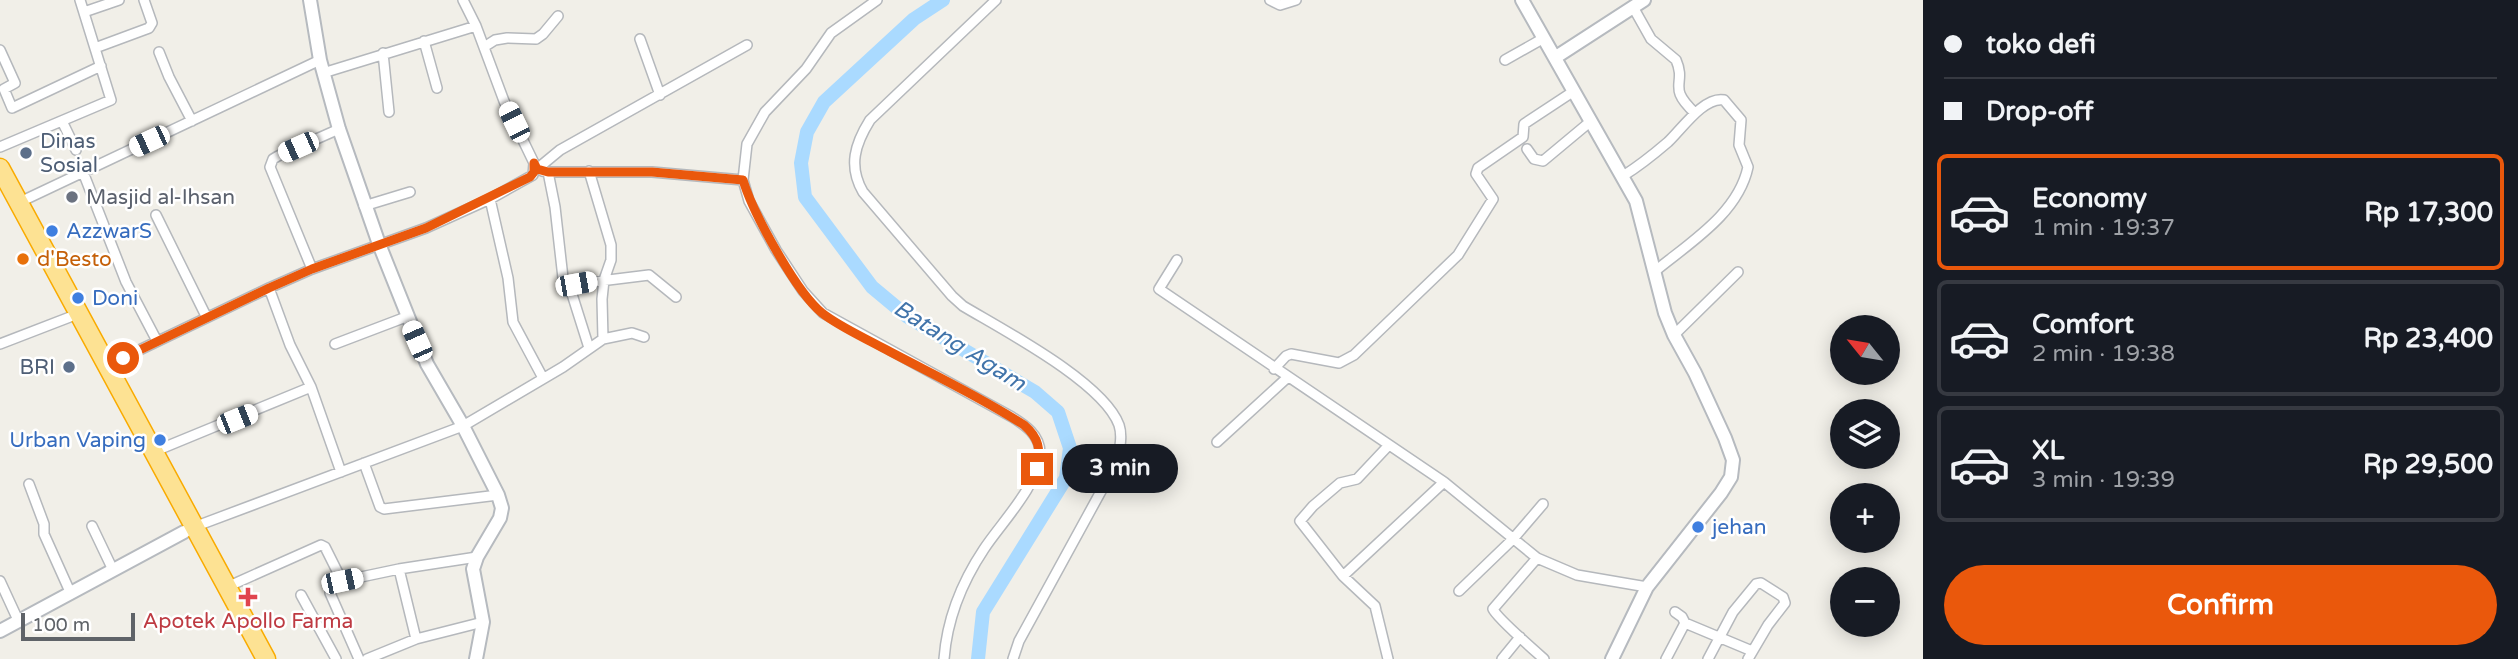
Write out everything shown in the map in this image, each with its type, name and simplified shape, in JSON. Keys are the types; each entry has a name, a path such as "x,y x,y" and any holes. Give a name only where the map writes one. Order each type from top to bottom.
{"highway":[{"path":"0,168 153,452 189,530 227,587 246,633 253,659"},
{"path":"0,188 246,633 266,659"}],"street":[{"path":"0,147 111,100 80,0"},
{"path":"84,12 119,0"},
{"path":"95,48 149,29 152,23 144,0"},
{"path":"310,0 322,66 364,206 427,364 463,426 502,508 500,518 472,569 483,622 476,659"},
{"path":"464,0 504,101 536,166 548,172 667,173 743,180"},
{"path":"877,0 831,33 806,69 765,112 747,144 743,180 749,201 776,250 803,291 823,313 1012,417 1032,432 1039,442 1040,454 1029,484 985,547 962,590 948,628 944,659"},
{"path":"996,0 870,120 860,136 853,157 855,178 863,192 952,296 962,306 1077,376 1098,397 1119,426 1121,443 1117,462 1019,640 1013,659"},
{"path":"1270,0 1280,5 1296,0"},
{"path":"1522,0 1636,201 1674,335 1726,438 1733,460 1731,477 1721,494 1647,587 1612,659"},
{"path":"1556,57 1638,4 1651,39 1676,60 1678,92 1695,113"},
{"path":"484,47 495,40 507,38 536,39 558,16"},
{"path":"20,202 192,121 322,66 383,53 476,26"},
{"path":"1505,60 1544,38"},
{"path":"640,39 660,94"},
{"path":"424,41 437,88"},
{"path":"106,366 206,316 312,269 426,228 490,199 530,177 536,166 560,150 747,45"},
{"path":"0,50 15,83 4,89 12,107 101,65"},
{"path":"159,52 192,121"},
{"path":"383,53 389,112"},
{"path":"1274,369 1286,356 1291,355 1339,363 1354,355 1462,249 1493,199 1476,174 1478,168 1523,137 1524,124 1574,91"},
{"path":"1623,176 1668,141 1695,113 1720,99 1737,115 1741,125 1740,149 1748,162 1746,178 1733,201 1713,222 1654,272"},
{"path":"62,121 76,150"},
{"path":"1527,149 1534,159 1543,161 1591,121"},
{"path":"312,269 270,167 273,159 278,156 339,129"},
{"path":"589,171 611,245 611,260 604,280 603,339"},
{"path":"83,172 126,282 157,341"},
{"path":"548,172 563,278 573,287"},
{"path":"364,206 410,192"},
{"path":"490,199 508,278 513,322 543,378"},
{"path":"156,215 206,316"},
{"path":"1177,260 1158,288 1444,482 1537,558 1577,575 1647,587"},
{"path":"1674,335 1738,272"},
{"path":"589,348 571,291 576,284 649,275 676,297"},
{"path":"269,288 290,345 311,387 341,472"},
{"path":"0,344 70,317"},
{"path":"335,344 406,317"},
{"path":"0,631 189,530 463,426 603,339 632,333 644,337"},
{"path":"1217,442 1288,377"},
{"path":"153,452 311,387"},
{"path":"1388,659 1375,606 1343,576 1301,525 1300,519 1340,483 1357,478 1389,445"},
{"path":"363,463 380,507 384,509 498,495"},
{"path":"1343,576 1444,482"},
{"path":"29,484 44,524 44,534 71,594"},
{"path":"1459,592 1513,539 1543,504"},
{"path":"92,526 113,570"},
{"path":"227,587 323,544 342,581"},
{"path":"359,659 330,593 331,587 342,581 399,569 477,557"},
{"path":"1537,558 1493,609 1494,614 1544,659"},
{"path":"399,569 416,639"},
{"path":"0,581 18,621"},
{"path":"1675,612 1685,623 1719,638 1750,655 1785,603 1783,597 1763,584 1756,584 1742,601 1719,638 1708,659"},
{"path":"301,595 336,659"},
{"path":"367,659 416,639 483,622"},
{"path":"1666,659 1685,623"},
{"path":"1502,659 1520,637"}],"waterway":[{"name":"Batang Agam","path":"943,0 914,19 824,102 807,132 801,163 805,197 872,287 908,317 1035,392 1058,412 1070,448 1066,478 983,612 978,659"}],"place":[{"name":"Dinas Sosial","path":"26,153"},
{"name":"Masjid al-Ihsan","path":"72,197"},
{"name":"AzzwarS","path":"52,231"},
{"name":"d'Besto","path":"23,259"},
{"name":"Doni","path":"78,298"},
{"name":"BRI","path":"69,367"},
{"name":"Urban Vaping","path":"160,440"},
{"name":"jehan","path":"1698,527"},
{"name":"Apotek Apollo Farma","path":"248,597"}],"route":[{"path":"123,358 206,316 312,269 426,228 490,199 533,175 534,163 537,169 548,172 652,172 743,180 749,201 776,250 813,304 823,313 868,339 1024,425 1039,442 1037,469"}]}
